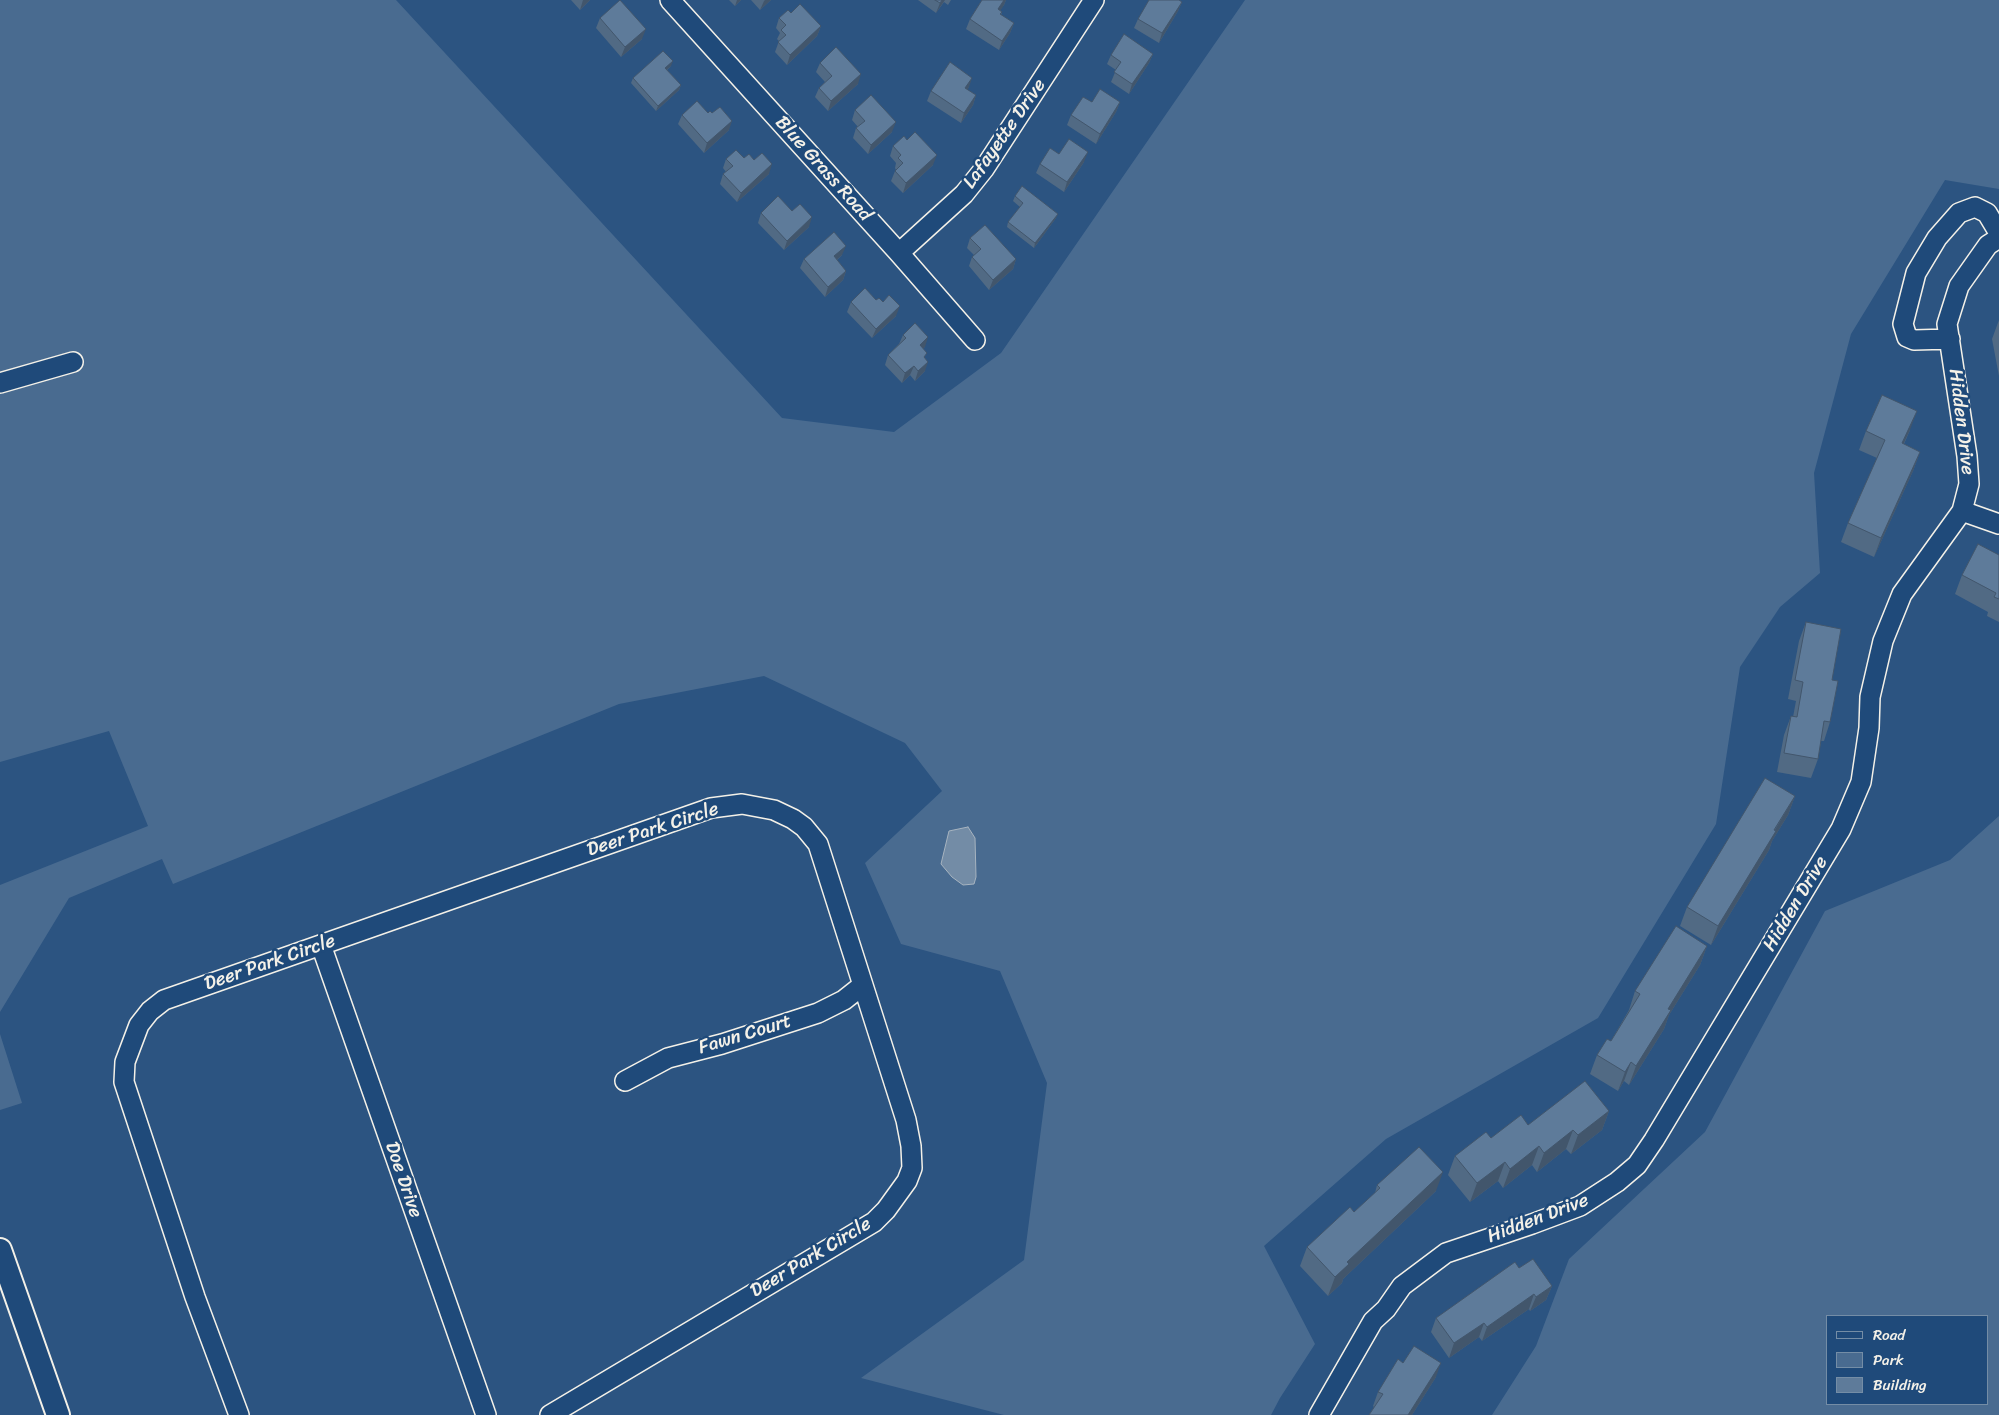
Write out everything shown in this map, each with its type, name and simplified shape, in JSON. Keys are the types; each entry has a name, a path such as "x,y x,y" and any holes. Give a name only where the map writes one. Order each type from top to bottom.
{"main road":[{"path":"0,1250 5,1279 58,1415"}],"street":[{"name":"Blue Grass Road","path":"670,0 899,252 975,340"},
{"name":"Lafayette Drive","path":"899,252 964,194 984,169 1085,3"},
{"path":"1950,339 1914,340 1906,337 1903,324 1916,274 1937,238 1959,213 1975,207 1987,213 1999,233"},
{"name":"Hidden Drive","path":"1320,1415 1373,1321 1386,1309 1402,1286 1446,1253 1580,1206 1617,1182 1638,1165 1660,1132 1841,829 1861,782 1869,728 1870,697 1883,642 1902,594 1962,511 1969,484 1967,456 1947,324 1959,286 1988,245 1999,238"},
{"path":"0,383 73,362"},
{"path":"1962,511 1999,524"},
{"name":"Deer Park Circle","path":"239,1415 195,1297 124,1082 125,1062 139,1024 150,1011 164,1000 711,808 742,804 774,810 793,819 804,827 818,844 906,1120 911,1146 912,1168 907,1181 886,1210 874,1222 550,1415"},
{"name":"Doe Drive","path":"321,945 486,1415"},
{"name":"Fawn Court","path":"625,1081 668,1058 722,1044 818,1013 844,1000 863,985"}],"green space":[{"path":"0,0 396,0 782,418 894,432 1001,353 1245,0 1999,0 1999,189 1945,180 1851,334 1814,473 1820,573 1780,607 1740,667 1716,824 1598,1018 1386,1139 1264,1246 1315,1344 1271,1415 1004,1415 861,1378 1024,1260 1047,1083 1000,971 901,944 865,863 942,791 905,743 764,676 619,704 173,884 162,859 69,898 0,1012 0,885 148,826 109,731 0,762"},
{"path":"1999,816 1999,1415 1492,1415 1536,1346 1569,1259 1705,1132 1825,911 1950,860"},
{"path":"0,1034 22,1103 0,1110"}],"shaded area":[{"path":"968,827 975,838 976,877 974,884 963,885 952,877 941,864 949,831"}],"building":[{"path":"620,0 646,29 625,47 600,18"},
{"path":"982,0 1004,0 998,9 1002,12 1000,14 1014,23 1002,41 970,19"},
{"path":"1149,0 1179,0 1182,2 1162,33 1138,19"},
{"path":"800,4 821,26 790,55 778,42 786,35 781,30 786,25 779,18 788,10 791,13"},
{"path":"1124,34 1153,54 1132,84 1114,72 1121,62 1111,55"},
{"path":"836,47 861,74 831,101 819,88 832,76 820,63"},
{"path":"663,51 673,61 665,68 681,85 658,106 633,78"},
{"path":"950,62 972,78 965,88 976,95 964,113 931,91"},
{"path":"1100,89 1120,102 1100,134 1071,115 1083,97 1092,102"},
{"path":"871,95 896,122 871,145 856,128 865,121 855,110"},
{"path":"697,101 708,113 710,111 712,113 720,107 732,121 707,143 682,115"},
{"path":"915,132 937,155 906,183 895,171 903,163 898,158 901,155 893,146 904,136 907,140"},
{"path":"1069,139 1088,152 1067,182 1040,164 1050,148 1059,154"},
{"path":"736,150 744,158 749,154 754,160 762,153 772,164 741,193 723,174 733,166 726,159"},
{"path":"1022,186 1058,214 1035,243 1008,222 1023,203 1015,196"},
{"path":"778,196 792,211 800,204 812,217 787,241 761,213"},
{"path":"985,225 1016,259 993,280 972,257 981,249 970,238"},
{"path":"834,232 846,246 834,256 846,271 828,287 804,259"},
{"path":"865,288 876,300 879,298 883,302 889,295 900,306 876,329 851,302"},
{"path":"915,323 928,337 920,345 927,353 924,357 928,362 918,371 914,366 905,373 888,355 906,338 903,335"},
{"path":"1882,395 1917,411 1902,443 1920,452 1881,538 1848,523 1885,440 1866,431"},
{"path":"1978,544 1999,555 1999,599 1994,597 1996,593 1962,575"},
{"path":"1806,622 1841,629 1832,680 1838,681 1830,722 1824,721 1818,759 1784,753 1791,716 1797,717 1803,682 1795,680"},
{"path":"1765,778 1795,796 1718,926 1687,907"},
{"path":"1676,926 1707,946 1668,1009 1671,1010 1636,1066 1631,1062 1625,1072 1597,1055 1607,1039 1611,1041 1640,994 1635,991"},
{"path":"1585,1081 1609,1111 1578,1135 1573,1130 1544,1153 1539,1146 1510,1169 1505,1162 1477,1183 1455,1156 1486,1132 1491,1138 1521,1115 1528,1125"},
{"path":"1419,1147 1443,1172 1347,1262 1349,1264 1335,1277 1307,1247 1350,1207 1354,1212 1380,1188 1377,1185"},
{"path":"1533,1259 1552,1286 1536,1297 1534,1294 1487,1327 1484,1323 1454,1343 1436,1318 1515,1262 1519,1268"},
{"path":"1414,1346 1441,1363 1408,1415 1369,1415 1383,1394 1378,1392 1398,1359 1403,1363"}]}
